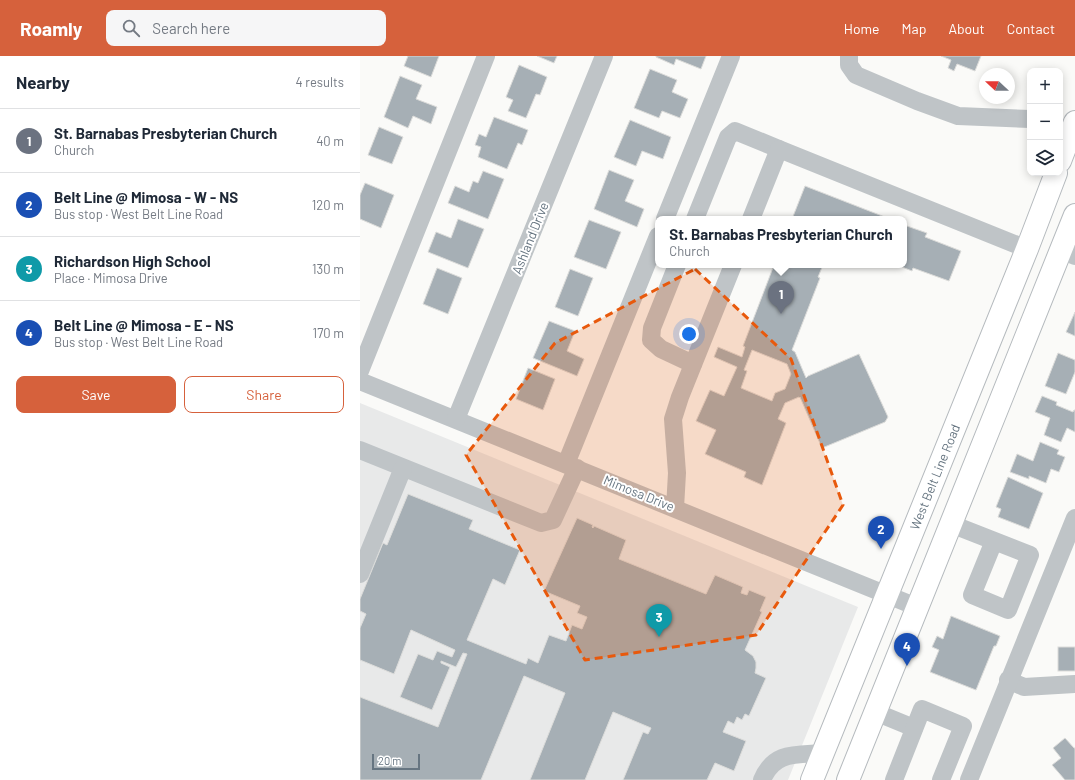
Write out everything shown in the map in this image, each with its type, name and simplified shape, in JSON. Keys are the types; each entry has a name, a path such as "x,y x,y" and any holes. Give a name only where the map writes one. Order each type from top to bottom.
{"main road":[{"path":"1063,151 1070,128"},
{"name":"West Belt Line Road","path":"812,780 1027,249 1055,176"},
{"path":"823,754 850,773 917,607 1068,253 1075,215"}],"street":[{"path":"360,372 486,56"},
{"name":"Ashland Drive","path":"456,419 604,56"},
{"path":"666,216 731,56"},
{"path":"849,56 849,65 856,75 917,101 958,116 1027,119"},
{"path":"696,216 728,137 735,131 1027,249"},
{"path":"752,216 779,149"},
{"path":"360,450 541,523 553,520 571,466 655,244"},
{"path":"676,268 652,328 651,340 661,349 694,364"},
{"path":"675,508 677,473 673,419 732,268"},
{"name":"Mimosa Drive","path":"360,381 917,607"},
{"path":"360,574 403,468"},
{"path":"969,780 1008,680 1075,518"},
{"path":"952,524 994,541"},
{"path":"1008,680 1024,687 1075,684"},
{"path":"894,780 922,709 963,726 940,780"},
{"path":"875,712 914,728"},
{"path":"762,780 771,764 780,758 790,755 823,754"}],"highlighted area":[{"path":"695,269 791,359 843,505 756,635 585,660 466,455 555,343"}],"shaded area":[{"path":"360,403 858,607 788,780 360,780"}],"building":[{"path":"408,56 439,56 431,77 404,66"},
{"path":"537,56 557,56 554,63"},
{"path":"656,56 706,56 701,69 676,59 674,65"},
{"path":"941,56 981,56 975,71 957,64 954,71 948,68 951,60"},
{"path":"519,65 547,77 540,95 536,94 526,118 508,111 513,100 506,97"},
{"path":"650,69 677,80 672,92 688,99 680,118 662,111 659,118 634,108"},
{"path":"400,76 422,85 416,99 437,107 431,124 413,116 408,128 384,117"},
{"path":"494,117 528,130 522,145 518,143 507,169 478,157 481,147 475,145 479,134 486,137"},
{"path":"630,120 671,137 663,159 642,151 636,166 614,157"},
{"path":"379,127 403,137 392,164 368,155"},
{"path":"609,170 634,180 625,201 644,209 637,227 594,209"},
{"path":"483,171 504,179 488,219 448,203 455,186 469,192 473,181 478,183"},
{"path":"365,183 394,195 381,228 360,219 360,195"},
{"path":"805,186 882,216 793,216"},
{"path":"458,219 484,229 468,268 428,252 436,232 451,238"},
{"path":"589,220 621,232 606,269 574,257"},
{"path":"907,226 927,233 925,237 961,251 949,281 913,268 912,271 904,268 907,268"},
{"path":"437,268 462,278 448,314 423,304"},
{"path":"773,268 822,268 818,277 820,278 792,350 795,352 806,378 859,354 888,417 885,422 822,448 799,397 785,403 778,419 786,423 762,485 744,477 746,472 705,454 716,430 696,421 710,390 724,396 737,367 714,357 718,347 742,357 745,347 743,346","holes":["752,350 787,364 791,374 785,389 775,393 772,401 741,388 747,371 744,370"]},
{"path":"570,269 593,278 578,316 555,307"},
{"path":"1075,312 1075,336 1066,332"},
{"path":"549,321 575,331 567,351 584,359 577,376 533,358"},
{"path":"1058,353 1075,360 1075,372 1066,394 1045,386"},
{"path":"528,368 555,379 543,410 516,399"},
{"path":"1042,396 1057,402 1056,405 1073,412 1075,410 1075,432 1067,428 1061,442 1044,435 1050,418 1035,412"},
{"path":"1040,442 1059,450 1057,454 1065,457 1059,472 1051,469 1046,483 1029,476 1029,479 1010,472 1017,454 1033,461"},
{"path":"1008,477 1043,493 1029,529 998,517 1001,509 996,507"},
{"path":"408,494 473,520 469,529 520,550 505,585 493,579 467,640 526,664 528,658 538,663 549,635 566,641 572,625 582,629 587,617 577,613 580,606 544,591 577,518 593,525 593,528 594,526 626,540 619,559 706,594 715,575 743,587 741,593 747,595 749,590 766,597 760,611 762,612 745,650 753,656 756,662 755,673 766,678 749,716 745,714 742,720 737,717 734,724 728,721 723,732 746,741 734,771 715,763 707,780 623,780 643,732 648,734 651,728 613,712 585,780 530,780 565,693 524,676 481,780 360,780 360,697 438,727 467,654 463,653 456,667 441,661 441,663 450,667 432,710 400,697 418,654 433,660 437,651 452,657 455,650 411,630 394,674 360,660 360,628 366,614 360,611 360,599 383,543 387,545"},
{"path":"951,616 1000,636 996,646 994,646 976,690 930,672 939,650 932,647 937,636 943,639"},
{"path":"1058,647 1075,647 1075,671 1058,671"},
{"path":"1065,738 1075,748 1075,780 1065,780 1052,765 1061,758 1053,748"}],"place":[{"name":"St. Barnabas Presbyterian Church","path":"781,314"},
{"name":"Belt Line @ Mimosa - W - NS","path":"881,549"},
{"name":"Richardson High School","path":"659,637"},
{"name":"Belt Line @ Mimosa - E - NS","path":"907,666"}]}
